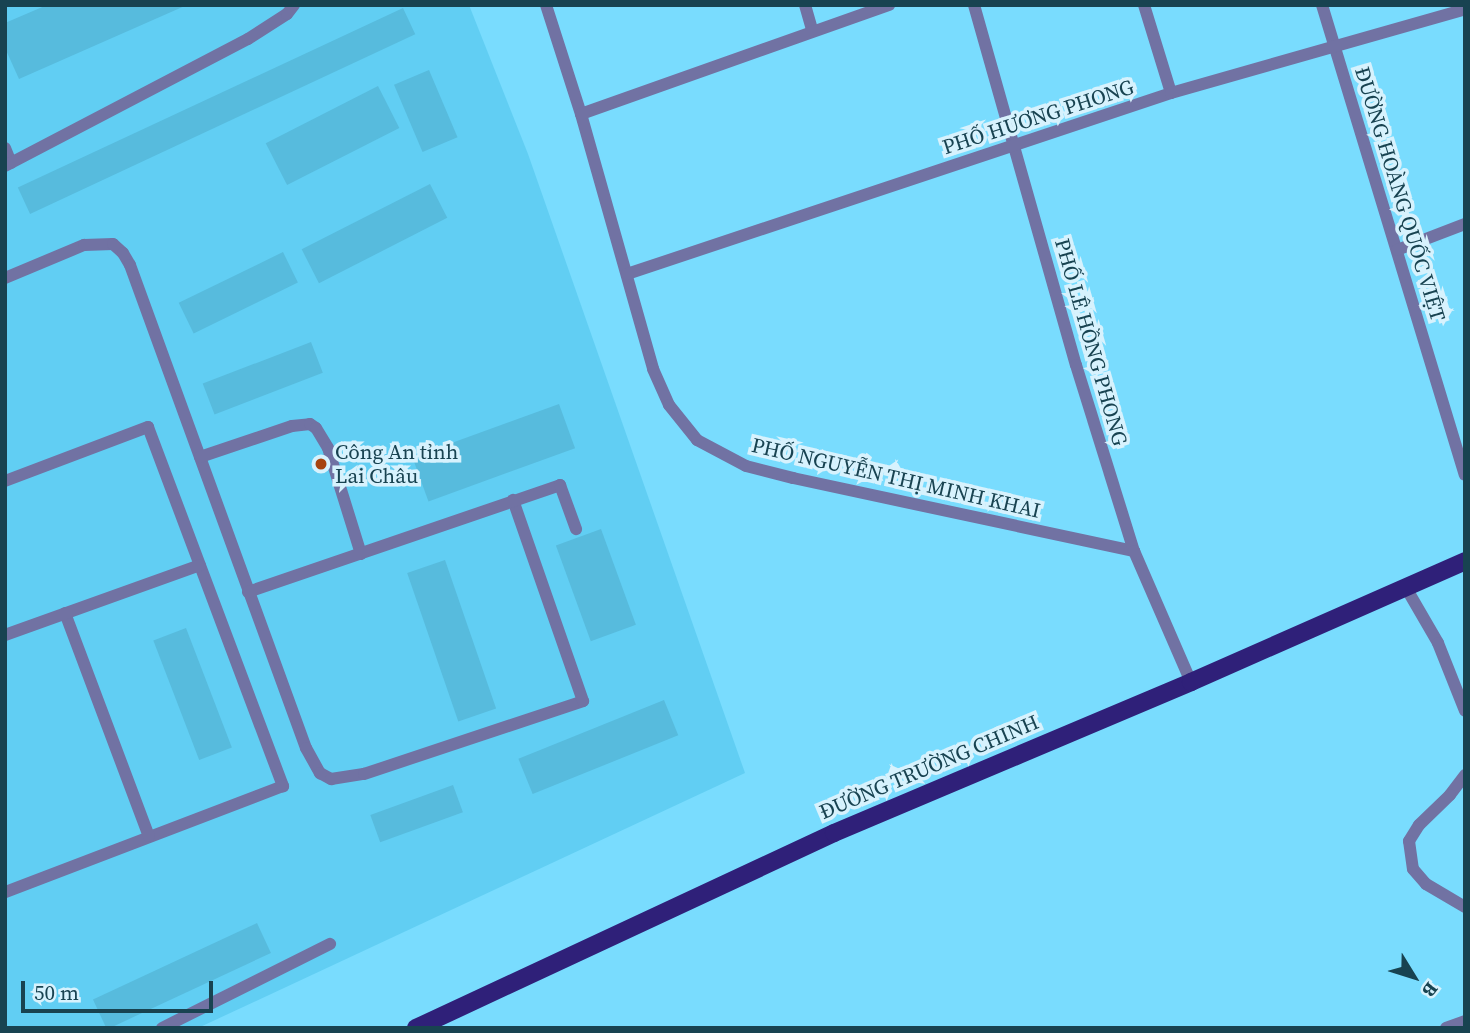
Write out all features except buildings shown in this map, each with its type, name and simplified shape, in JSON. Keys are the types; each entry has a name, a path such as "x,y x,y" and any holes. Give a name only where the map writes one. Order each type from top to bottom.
{"main road":[{"name":"ĐƯỜNG TRƯỜNG CHINH","path":"416,1028 834,833 1191,682 1465,561"}],"street":[{"path":"5,148 8,165 248,39 287,14 293,5"},
{"name":"PHỐ NGUYỄN THỊ MINH KHAI","path":"546,5 581,114 653,369 669,405 697,440 746,466 793,478 1134,551"},
{"path":"805,5 813,30"},
{"path":"581,114 889,5"},
{"name":"PHỐ LÊ HỒNG PHONG","path":"974,5 1076,365 1134,551 1191,682"},
{"path":"1144,5 1171,93"},
{"name":"ĐƯỜNG HOÀNG QUỐC VIỆT","path":"1322,5 1465,475"},
{"name":"PHỐ HƯƠNG PHONG","path":"626,274 1171,93 1465,9"},
{"path":"1397,250 1465,224"},
{"path":"5,278 84,245 113,244 123,253 306,748 320,773 331,779 376,771 583,701 513,500"},
{"path":"200,457 292,426 310,424 316,428 328,448 361,554"},
{"path":"5,481 148,427 283,786 5,892"},
{"path":"248,592 560,485 576,530"},
{"path":"5,635 200,565"},
{"path":"1405,586 1437,643 1465,711"},
{"path":"65,613 149,836"},
{"path":"1465,775 1419,825 1409,841 1413,869 1426,884 1465,907"},
{"path":"162,1028 330,944"},
{"path":"1446,1028 1465,1021"}],"shaded area":[{"name":"Công An tỉnh Lai Châu","path":"5,5 469,5 528,154 745,773 198,1028 5,1028"}],"place":[{"name":"Công An tỉnh Lai Châu","path":"321,464"}]}
